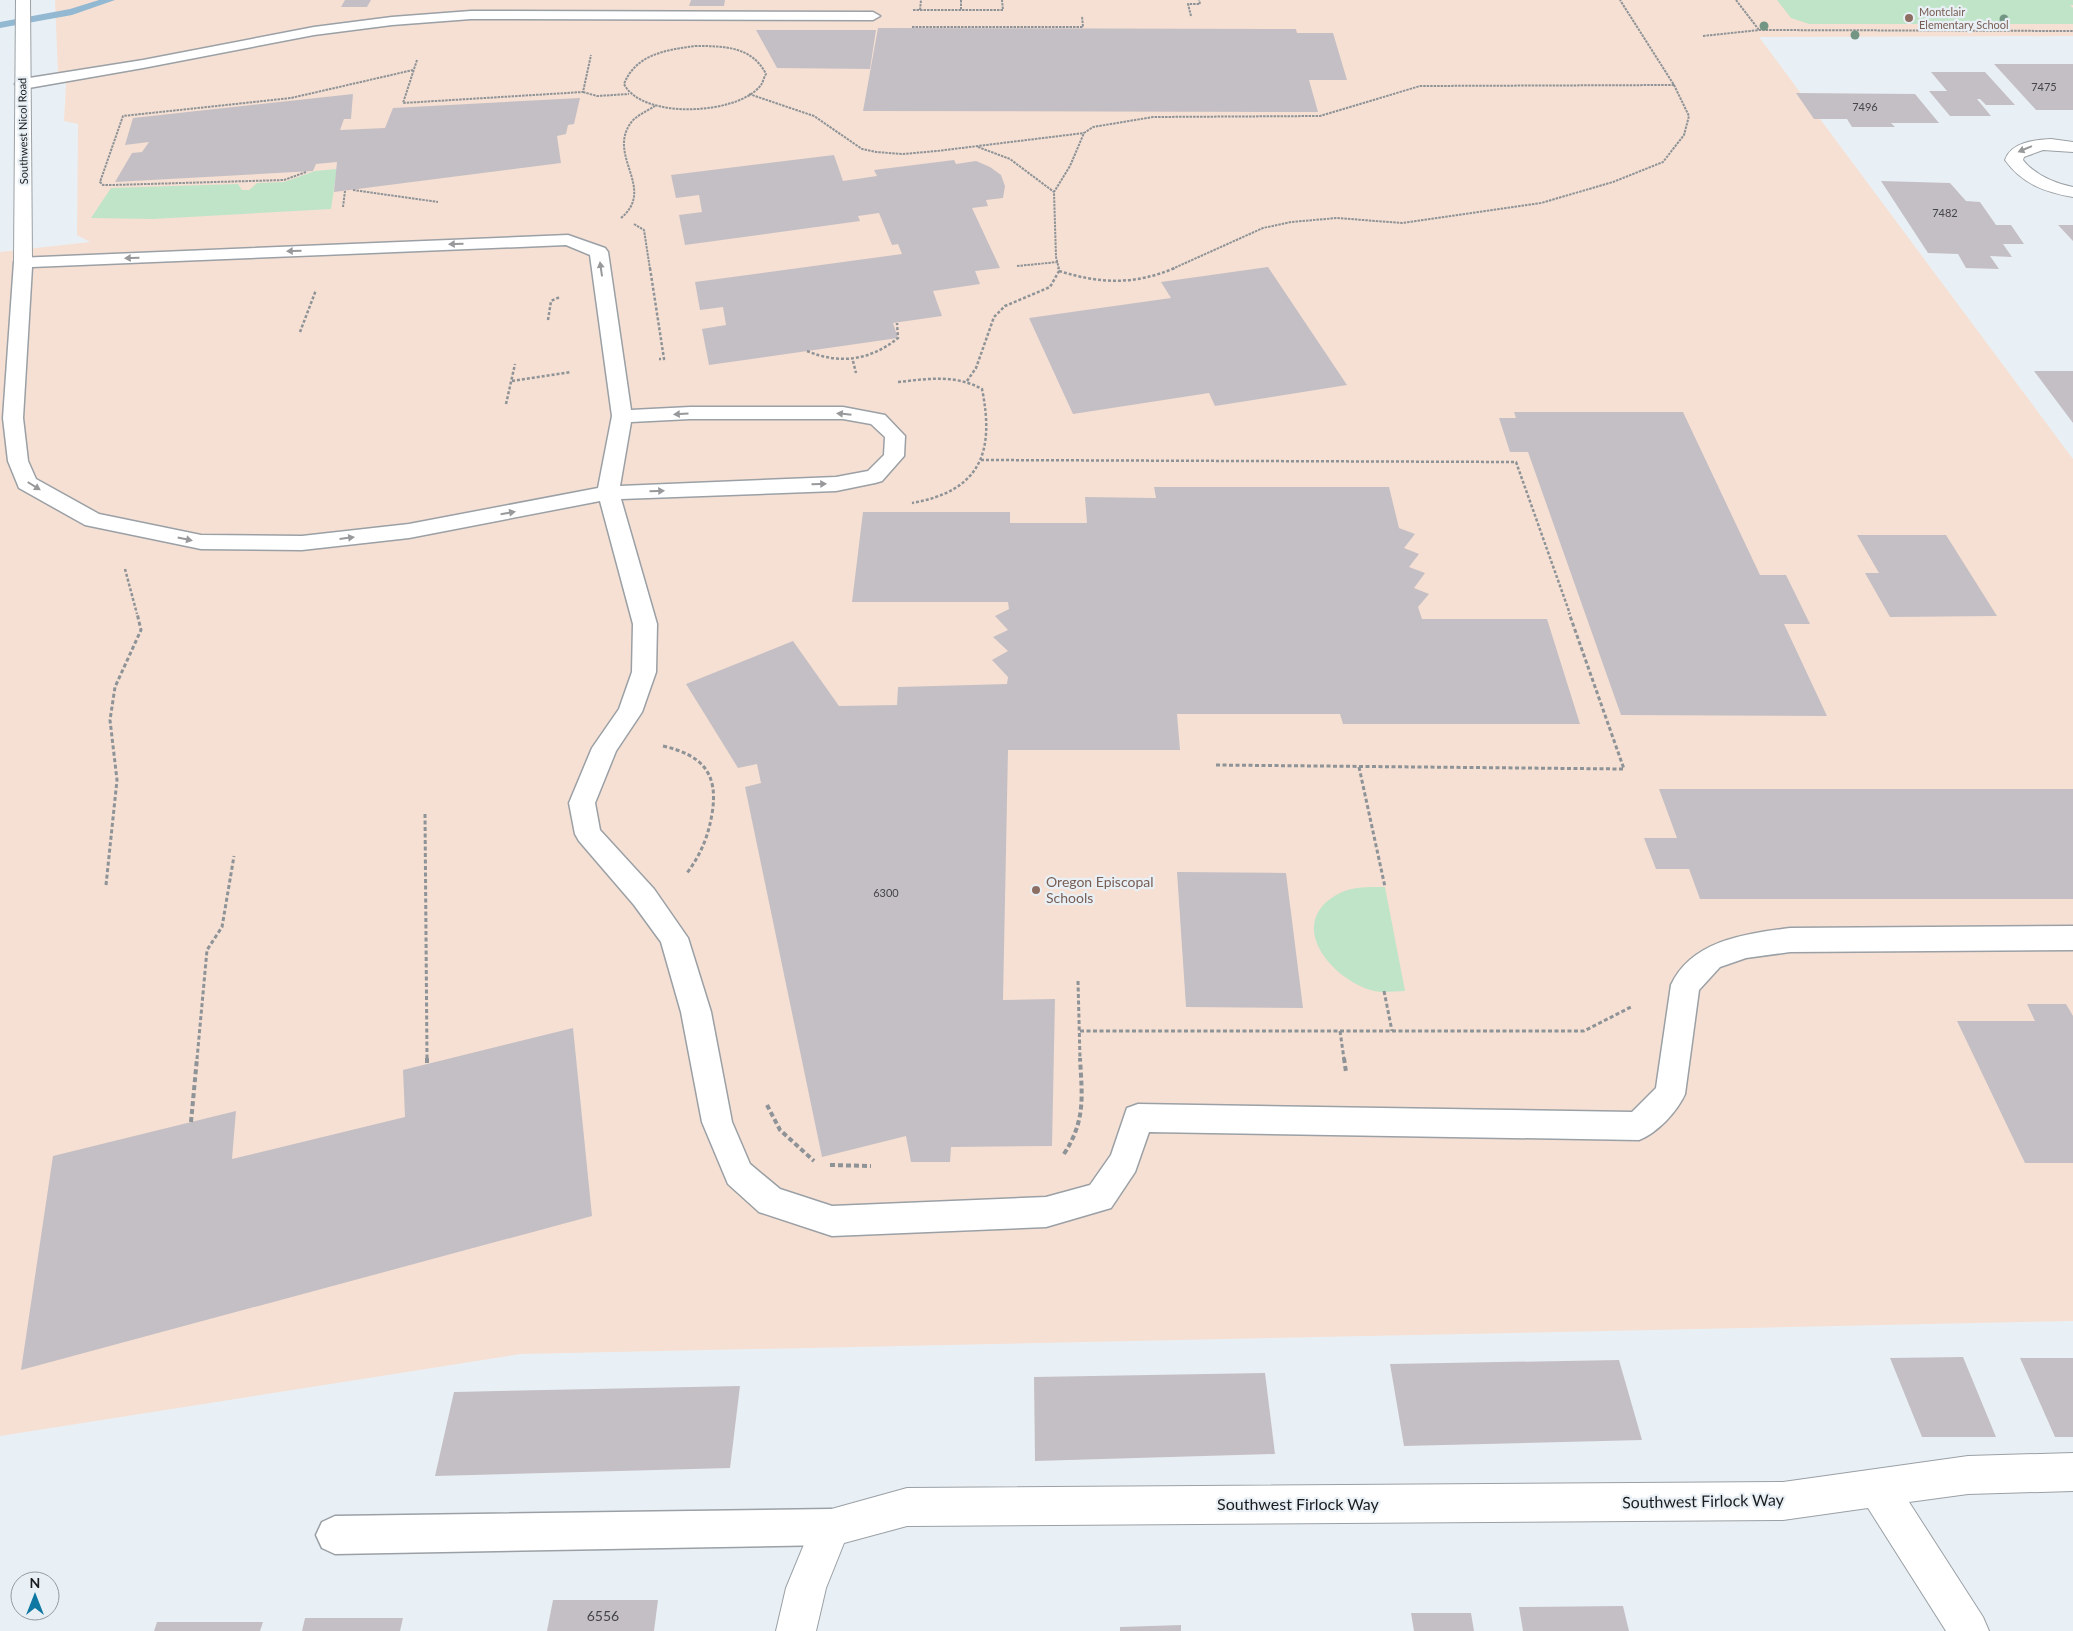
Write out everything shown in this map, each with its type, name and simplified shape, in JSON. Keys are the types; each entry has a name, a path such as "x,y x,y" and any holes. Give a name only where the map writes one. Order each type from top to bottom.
{"street":[{"name":"Southwest Nicol Road","path":"23,262 22,84 24,0"},
{"path":"2073,148 2042,144 2026,147 2016,154 2014,160 2020,170 2030,177 2050,186 2073,192"},
{"name":"Southwest Firlock Way","path":"831,1527 907,1507 1783,1500 1968,1475 2073,1472"},
{"path":"1877,1488 1969,1631"},
{"path":"796,1631 806,1588 831,1527"}],"lane":[{"path":"22,84 143,64 314,31 392,21 470,15 536,14 611,16 873,16"},
{"path":"622,416 690,413 843,413 878,419 895,436 894,456 875,476 836,484 608,493 409,530 302,543 201,542 93,520 27,483 18,460 13,418 16,345 23,262 568,240 599,252 622,416 608,493 644,624 644,672 630,712 605,748 582,803 588,834 644,897 674,938 696,1012 717,1122 738,1174 770,1201 832,1221 1046,1212 1100,1197 1124,1162 1138,1118 1639,1126 1670,1094 1685,985 1710,959 1745,946 1790,940 2073,938"},
{"path":"334,1535 831,1527"}],"path":[{"path":"920,10 921,0"},
{"path":"960,10 961,0"},
{"path":"1190,16 1188,4 1200,4 1199,0"},
{"path":"1059,271 1088,280 1107,282 1156,276 1246,238 1263,228 1291,222 1337,218 1402,223 1541,203 1613,182 1663,162 1684,135 1688,116 1674,85 1620,0"},
{"path":"1736,0 1759,30"},
{"path":"584,92 597,27 611,16"},
{"path":"1703,36 1759,30 2073,31"},
{"path":"717,46 745,53 763,64 766,74 761,84 749,94 730,102 708,107 684,109 655,106 642,102 629,94 624,84 626,74 636,64 652,56 672,50 717,46"},
{"path":"419,54 403,103 584,92 597,96 629,94"},
{"path":"306,172 284,180 113,185 103,185 100,182 123,116 291,98 413,70"},
{"path":"749,94 814,116 862,149 903,154 1084,133 1094,127 1153,117 1320,116 1420,86 1674,85"},
{"path":"635,199 624,147 625,133 631,123 655,106"},
{"path":"967,381 976,368 994,317 1004,306 1050,287 1059,271 1054,192 1070,166 1084,133"},
{"path":"976,146 1010,159 1054,192"},
{"path":"1017,266 1058,262"},
{"path":"807,351 820,358 859,359 894,341 899,334 897,323"},
{"path":"506,404 515,364"},
{"path":"981,460 1516,462 1624,769 1216,765"},
{"path":"106,885 117,780 110,720 116,687 141,630 124,568"},
{"path":"605,748 637,742 667,746 692,757 709,772 714,784 710,818 702,854 682,879"},
{"path":"1359,767 1385,888"},
{"path":"425,814 427,1064"},
{"path":"191,1122 206,950 222,926 234,856"},
{"path":"1056,1159 1063,1155 1075,1137 1082,1110 1078,981"},
{"path":"1384,991 1392,1031"},
{"path":"1080,1031 1584,1031 1641,1002 1682,1003"},
{"path":"764,1099 780,1130 814,1161 832,1165 881,1166"}],"shaded area":[{"name":"Oregon Episcopal Schools","path":"55,0 2073,0 2073,36 1759,37 2073,459 2073,1321 521,1354 0,1436 0,252 90,242 77,235 78,124 64,121 66,84 58,75"}],"green space":[{"path":"1777,0 2073,0 2073,5 2070,5 2073,8 2073,24 1809,24 1791,18"},
{"path":"337,169 331,209 153,219 91,218 111,188 238,184 242,190 249,190 257,183 284,182 315,171"},
{"path":"1385,887 1405,991 1378,992 1358,985 1329,963 1320,949 1314,934 1315,919 1323,905 1340,893 1356,888"}],"building":[{"path":"345,0 371,0 367,7 341,7"},
{"path":"691,0 725,0 724,6 689,6"},
{"path":"878,28 1296,29 1297,33 1333,33 1347,80 1309,80 1318,112 863,111"},
{"path":"756,30 876,30 870,69 777,68"},
{"path":"1994,64 2073,64 2073,110 2036,110"},
{"path":"1931,72 1985,72 2015,105 1986,105 1980,99 1977,99 1991,116 1950,116 1929,91 1947,91"},
{"path":"1796,93 1915,94 1939,123 1891,123 1895,127 1852,127 1847,119 1814,119"},
{"path":"353,94 351,119 344,119 340,130 385,128 393,108 580,98 574,124 568,125 566,134 557,136 561,163 334,192 337,162 316,164 313,171 115,182 132,153 142,152 149,142 125,145 133,118"},
{"path":"834,155 843,181 877,176 874,170 954,160 956,164 976,161 990,167 1001,175 1005,186 1003,198 986,200 988,206 972,208 1000,268 975,271 980,284 933,291 942,316 893,323 898,338 709,365 702,329 726,325 723,307 700,310 695,282 902,254 898,244 892,245 879,213 858,216 860,221 685,245 679,215 702,212 699,195 676,198 671,175"},
{"path":"1881,181 1950,183 1966,201 1980,202 1996,225 2011,225 2024,244 2003,244 2012,257 1990,256 1999,269 1966,268 1958,254 1928,253"},
{"path":"2058,225 2073,225 2073,241"},
{"path":"1268,267 1347,385 1215,406 1209,393 1073,414 1029,318 1171,298 1161,282"},
{"path":"2034,371 2073,371 2073,423"},
{"path":"1514,412 1683,412 1760,575 1786,575 1810,624 1784,624 1827,716 1621,715 1528,452 1510,452 1499,418 1516,418"},
{"path":"1154,487 1389,487 1399,528 1415,534 1404,548 1419,554 1409,567 1425,573 1414,588 1429,594 1418,607 1422,619 1547,619 1580,724 1343,724 1340,714 1177,714 1180,750 1008,750 1003,1000 1055,999 1052,1146 951,1147 950,1162 911,1162 906,1136 822,1157 745,787 761,783 757,764 738,768 686,684 793,641 839,706 897,705 898,687 1007,684 1008,677 992,660 1008,651 993,637 1008,630 995,616 1009,609 1008,602 852,602 863,512 1010,512 1010,523 1087,523 1085,497 1156,498"},
{"path":"1857,535 1946,535 1997,616 1890,617 1865,573 1879,573"},
{"path":"1659,789 2073,789 2073,899 1700,899 1689,869 1656,869 1644,838 1677,838"},
{"path":"1177,872 1286,873 1303,1008 1186,1007"},
{"path":"2027,1004 2066,1004 2073,1016 2073,1163 2025,1163 1957,1021 2035,1021"},
{"path":"573,1028 592,1216 21,1370 53,1156 236,1111 232,1159 405,1117 403,1070"},
{"path":"1963,1357 1996,1437 1922,1437 1890,1358"},
{"path":"2020,1358 2073,1358 2073,1437 2055,1437"},
{"path":"1619,1360 1642,1440 1404,1446 1390,1364"},
{"path":"1265,1373 1275,1454 1035,1461 1034,1377"},
{"path":"740,1386 730,1468 435,1476 454,1392"},
{"path":"553,1600 658,1600 654,1631 547,1631"},
{"path":"1623,1606 1629,1631 1523,1631 1519,1607"},
{"path":"1411,1613 1471,1613 1474,1631 1414,1631"},
{"path":"305,1618 403,1618 400,1631 302,1631"},
{"path":"157,1622 263,1622 260,1631 154,1631"},
{"path":"1181,1625 1181,1631 1120,1631 1120,1627"}],"waterway":[{"path":"0,25 72,12 110,0"}],"place":[{"name":"Montclair Elementary School","path":"1909,18"},
{"name":"Oregon Episcopal Schools","path":"1036,890"}]}
